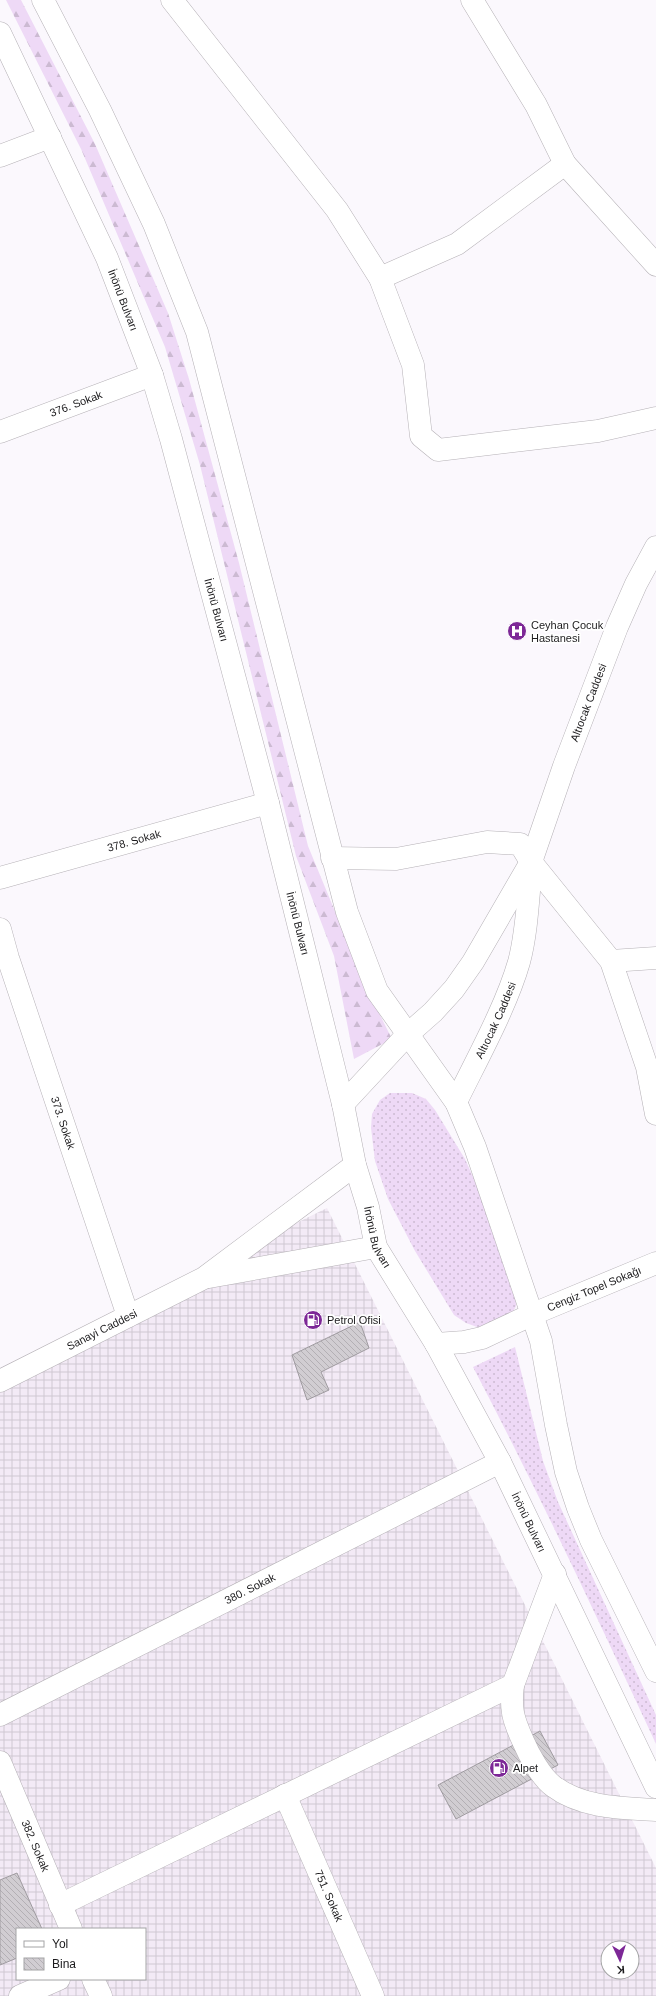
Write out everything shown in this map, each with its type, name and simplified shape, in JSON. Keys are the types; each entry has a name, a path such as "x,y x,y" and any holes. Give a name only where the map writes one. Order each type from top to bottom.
{"street":[{"path":"43,0 100,110 154,224 197,332 347,912 377,991 456,1102 475,1147 541,1341 566,1472 578,1508 591,1540 656,1671"},
{"path":"172,0 337,210 380,278 413,364 421,436 438,450 598,431 656,418"},
{"path":"472,0 536,104 565,164 656,265"},
{"name":"İnönü Bulvarı","path":"0,33 107,258 152,375 171,439 268,803 343,1104 355,1165 368,1207 376,1247 436,1344 500,1462 656,1787"},
{"path":"0,156 50,137"},
{"path":"380,278 457,244 565,164"},
{"name":"376. Sokak","path":"0,432 152,375"},
{"name":"Altıocak Caddesi","path":"343,1104 407,1035 433,1012 454,989 473,962 531,862 564,766 617,627 636,584 656,547"},
{"name":"378. Sokak","path":"0,878 268,803"},
{"path":"332,858 396,859 488,842 520,844 531,862 610,961 647,1067 656,1114"},
{"name":"Altıocak Caddesi","path":"456,1102 499,1012 519,962 526,922 531,862"},
{"name":"373. Sokak","path":"0,929 8,958 128,1316"},
{"path":"610,961 656,958"},
{"name":"Sanayi Caddesi","path":"0,1381 204,1278 355,1165"},
{"name":"Sanayi Caddesi","path":"204,1278 376,1247"},
{"name":"Cengiz Topel Sokağı","path":"436,1344 464,1342 482,1338 533,1314 656,1263"},
{"name":"380. Sokak","path":"0,1715 500,1462"},
{"path":"555,1574 513,1685 511,1703 515,1723 530,1757 553,1786 575,1798 606,1806 656,1810"},
{"path":"60,1905 513,1685"},
{"name":"382. Sokak","path":"0,1762 6,1791 71,1928"},
{"name":"751. Sokak","path":"285,1796 373,1996"},
{"path":"20,1996 57,1980"},
{"path":"93,1980 101,1996"}],"shaded area":[{"path":"327,1208 656,1868 656,1996 0,1996 0,1368"}],"green space":[{"path":"6,0 21,0 95,144 168,313 189,379 239,563 308,846 367,989 392,1039 354,1059 334,956 296,856 200,465 165,347 81,149"},
{"path":"390,1093 412,1093 426,1099 435,1110 465,1159 492,1219 517,1292 516,1306 510,1318 480,1328 466,1323 454,1315 415,1251 388,1199 375,1161 371,1128 372,1114 380,1100"},
{"path":"515,1347 543,1461 558,1502 656,1715 656,1744 544,1507 473,1367"}],"building":[{"path":"360,1322 369,1348 321,1372 329,1390 307,1400 292,1355"},
{"path":"540,1731 558,1765 456,1819 438,1785"},
{"path":"17,1873 42,1928 16,1928 16,1958 0,1965 0,1880"}],"place":[{"name":"Ceyhan Çocuk Hastanesi","path":"517,631"},
{"name":"Petrol Ofisi","path":"313,1320"},
{"name":"Alpet","path":"499,1768"}]}
